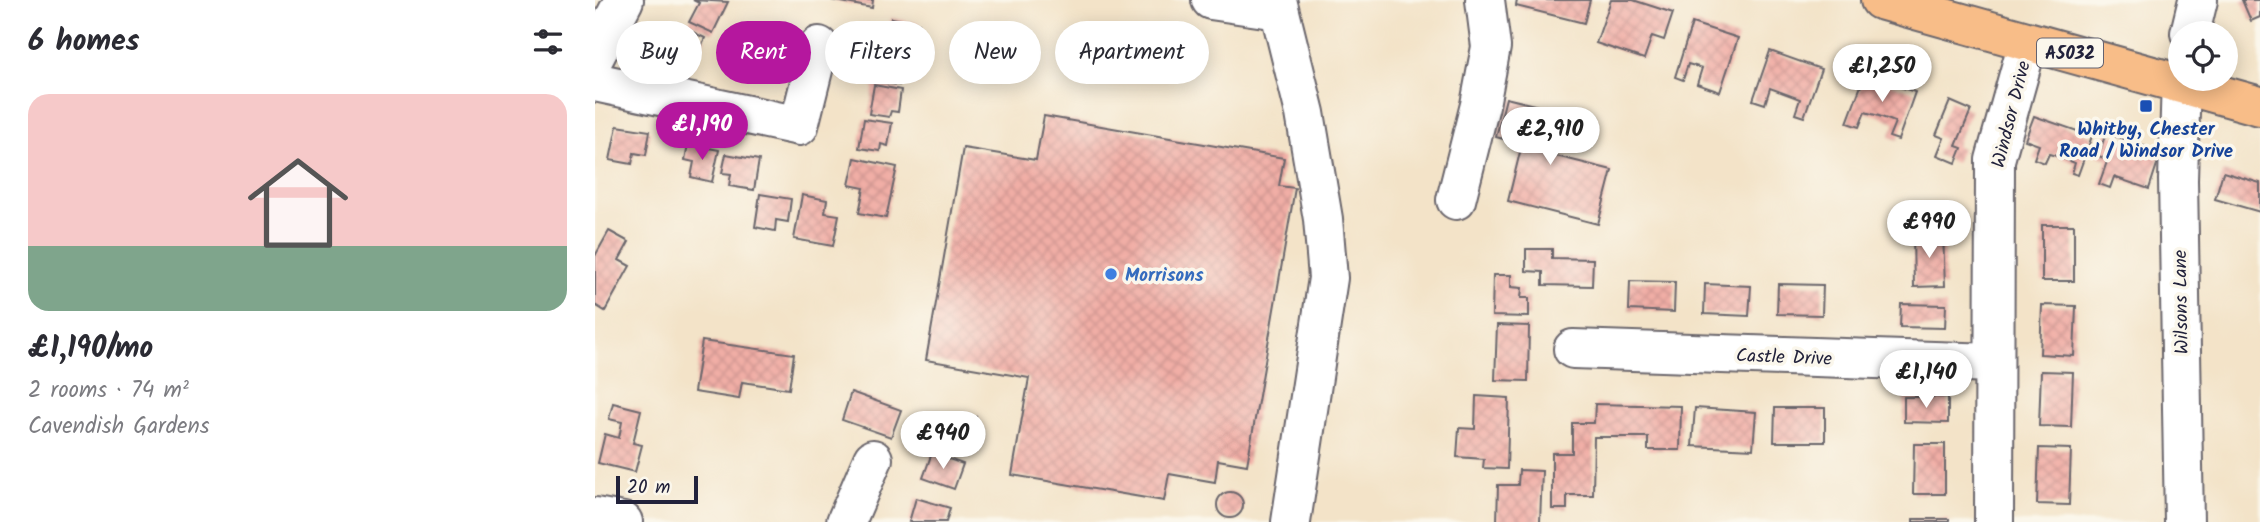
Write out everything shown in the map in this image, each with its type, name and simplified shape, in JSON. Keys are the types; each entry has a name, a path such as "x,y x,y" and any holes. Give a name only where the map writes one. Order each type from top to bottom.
{"main road":[{"name":"A5032","path":"1880,0 2028,42 2168,77"},
{"name":"A5032","path":"2214,91 2260,106"}],"street":[{"path":"595,56 624,0"},
{"path":"1211,0 1278,5 1305,113 1324,219 1328,278 1291,522"},
{"path":"1456,200 1480,105 1491,47 1485,0"},
{"path":"2193,21 2198,0"},
{"name":"Windsor Drive","path":"1994,522 1995,160 2028,42"},
{"path":"595,82 799,125 819,46"},
{"name":"Wilsons Lane","path":"2180,91 2178,180 2184,522"},
{"name":"Castle Drive","path":"1573,349 1994,362"},
{"path":"846,522 873,460"},
{"path":"595,517 623,522"}],"building":[{"path":"693,0 728,2 719,21 716,21 713,33 702,28 702,21 690,21 699,3"},
{"path":"831,0 873,0 872,8"},
{"path":"1517,0 1590,0 1584,23 1516,6"},
{"path":"1611,0 1633,0 1673,13 1664,40 1652,36 1644,59 1596,43"},
{"path":"2242,0 2260,0 2260,17 2251,21"},
{"path":"1692,23 1738,38 1720,92 1697,84 1702,68 1688,64 1683,80 1675,77"},
{"path":"1770,51 1821,69 1804,117 1795,114 1800,99 1770,88 1765,104 1753,100"},
{"path":"1865,75 1915,92 1898,140 1889,137 1895,122 1879,116 1865,112 1859,127 1847,123"},
{"path":"874,85 901,90 898,112 891,111 889,117 869,114"},
{"path":"1506,98 1559,111 1548,154 1612,170 1598,224 1508,201 1522,144 1496,137"},
{"path":"1950,101 1971,110 1956,146 1962,148 1956,163 1937,155 1944,138 1936,135"},
{"name":"Morrisons","path":"1044,116 1284,158 1279,186 1295,188 1247,465 1218,460 1215,482 1169,474 1164,501 1012,475 1029,378 926,360 963,148 1036,160"},
{"path":"2034,116 2092,136 2078,175 2072,173 2075,163 2060,157 2049,154 2045,163 2034,159 2039,145 2025,140"},
{"path":"864,119 892,123 888,146 881,144 880,151 859,148"},
{"path":"617,126 650,131 646,155 634,153 632,164 610,160"},
{"path":"2106,133 2161,152 2149,189 2114,177 2110,188 2099,184 2108,159 2098,156"},
{"path":"688,144 719,150 712,182 691,177 694,162 685,160"},
{"path":"726,154 759,160 754,190 729,186 731,174 722,173"},
{"path":"855,158 897,167 886,218 859,213 864,188 849,185"},
{"path":"2223,172 2260,183 2260,212 2215,199"},
{"path":"760,194 791,199 788,222 776,220 775,231 755,227"},
{"path":"802,195 827,200 825,213 839,215 833,246 794,239"},
{"path":"2042,225 2074,225 2074,281 2042,281"},
{"path":"609,231 629,242 619,260 630,266 605,311 595,305 595,256"},
{"path":"1943,232 1945,286 1914,287 1913,233"},
{"path":"1526,249 1552,249 1552,258 1593,259 1592,286 1543,285 1543,272 1526,271"},
{"path":"1493,275 1511,275 1511,287 1522,288 1521,298 1529,298 1529,317 1492,316"},
{"path":"1630,281 1675,282 1674,312 1629,310"},
{"path":"1705,284 1751,286 1749,316 1704,314"},
{"path":"1778,284 1823,285 1822,315 1777,314"},
{"path":"1901,304 1946,305 1945,328 1900,327"},
{"path":"2042,305 2076,306 2074,356 2040,354"},
{"path":"1497,325 1529,326 1528,381 1495,380"},
{"path":"702,341 794,354 789,389 742,382 739,399 694,392"},
{"path":"2041,371 2073,372 2071,427 2039,426"},
{"path":"851,392 901,410 891,437 842,420"},
{"path":"1476,396 1509,398 1507,469 1483,468 1484,459 1457,457 1459,428 1475,429"},
{"path":"1904,397 1948,397 1948,423 1904,422"},
{"path":"613,403 641,410 633,443 642,445 635,472 598,463 605,434 619,438 622,422 609,419"},
{"path":"1595,404 1681,406 1680,450 1648,450 1648,437 1594,437 1593,495 1567,495 1567,509 1552,509 1552,453 1572,453 1572,423 1594,423"},
{"path":"1695,408 1756,412 1753,449 1692,446"},
{"path":"1775,408 1825,408 1825,442 1774,442"},
{"path":"976,417 978,438 928,444 925,424"},
{"path":"1914,444 1945,444 1945,494 1913,494"},
{"path":"2039,448 2071,449 2069,505 2037,504"},
{"path":"932,453 963,464 954,489 923,478"},
{"path":"1519,470 1542,471 1540,522 1497,522 1498,485 1518,485"},
{"path":"1230,492 1239,496 1243,505 1239,514 1230,518 1221,514 1217,505 1221,496"},
{"path":"916,498 950,508 946,522 909,522"},
{"path":"1913,519 1949,519 1949,522 1913,522"}],"place":[{"name":"Whitby, Chester Road / Windsor Drive","path":"2146,106"},
{"name":"Morrisons","path":"1111,274"}]}
